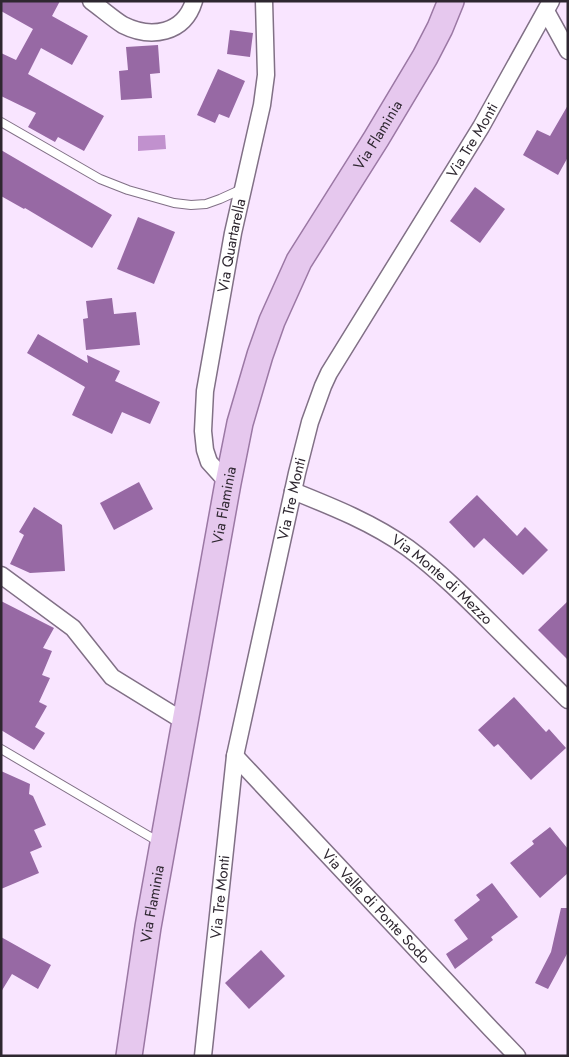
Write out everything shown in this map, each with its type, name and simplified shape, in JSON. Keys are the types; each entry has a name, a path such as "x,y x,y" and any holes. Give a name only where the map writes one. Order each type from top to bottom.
{"main road":[{"name":"Via Flaminia","path":"129,1056 143,956 162,844 228,483 240,423 260,355 272,321 295,269 425,57 451,1"}],"street":[{"path":"91,1 128,27 141,31 155,32 162,32 180,24 188,14 194,1"},
{"name":"Via Quartarella","path":"228,483 209,462 205,450 203,431 205,391 233,233 262,105 266,76 264,1"},
{"path":"549,6 568,52"},
{"name":"Via Tre Monti","path":"204,1056 235,756 310,422 329,373 480,127 549,6"},
{"name":"Via Monte di Mezzo","path":"293,491 369,524 416,554 464,595 568,700"},
{"path":"1,575 73,628 112,677 184,722"},
{"name":"Via Valle di Ponte Sodo","path":"235,756 517,1056"}],"lane":[{"path":"1,122 100,179 174,203 206,204 243,188"},
{"path":"1,748 162,844"}],"shaded area":[{"path":"165,135 166,149 138,151 138,136"}],"building":[{"path":"1,1 60,1 52,16 88,36 72,65 41,48 28,74 104,116 84,151 58,137 55,142 28,127 36,113 1,96 1,53 16,60 33,29 1,11"},
{"path":"230,30 253,33 250,57 227,54"},
{"path":"158,45 160,73 150,74 152,98 121,100 119,71 128,70 126,47"},
{"path":"218,69 245,81 229,118 219,114 215,123 197,115"},
{"path":"568,105 568,157 558,175 523,155 537,130 550,136"},
{"path":"1,150 112,215 92,248 1,196"},
{"path":"475,187 505,209 480,243 450,221"},
{"path":"138,217 175,232 154,284 117,269"},
{"path":"112,298 114,314 136,312 140,345 86,350 83,319 88,318 86,301"},
{"path":"38,334 88,363 87,355 120,371 115,381 160,402 150,424 122,412 112,434 72,415 85,387 27,353"},
{"path":"139,482 153,509 114,530 100,503"},
{"path":"477,495 517,536 525,527 548,550 523,575 484,538 474,548 449,522"},
{"path":"34,507 62,525 65,571 30,573 10,564 24,535 19,532"},
{"path":"1,601 54,628 43,648 52,651 42,675 50,678 39,702 47,706 35,727 45,733 34,750 1,730"},
{"path":"568,601 568,660 538,630"},
{"path":"514,697 546,732 549,729 566,748 531,780 498,744 494,747 478,730"},
{"path":"1,771 30,784 29,794 33,796 46,825 34,830 42,847 30,852 39,873 1,889"},
{"path":"550,827 568,849 568,873 540,898 510,863 534,844 532,841"},
{"path":"492,883 518,917 491,937 493,940 455,969 446,954 468,939 454,920 480,900 476,895"},
{"path":"561,908 568,908 568,952 548,989 535,983 551,952"},
{"path":"1,937 51,965 38,989 12,974 1,992"},
{"path":"261,950 285,976 249,1009 225,983"}]}
